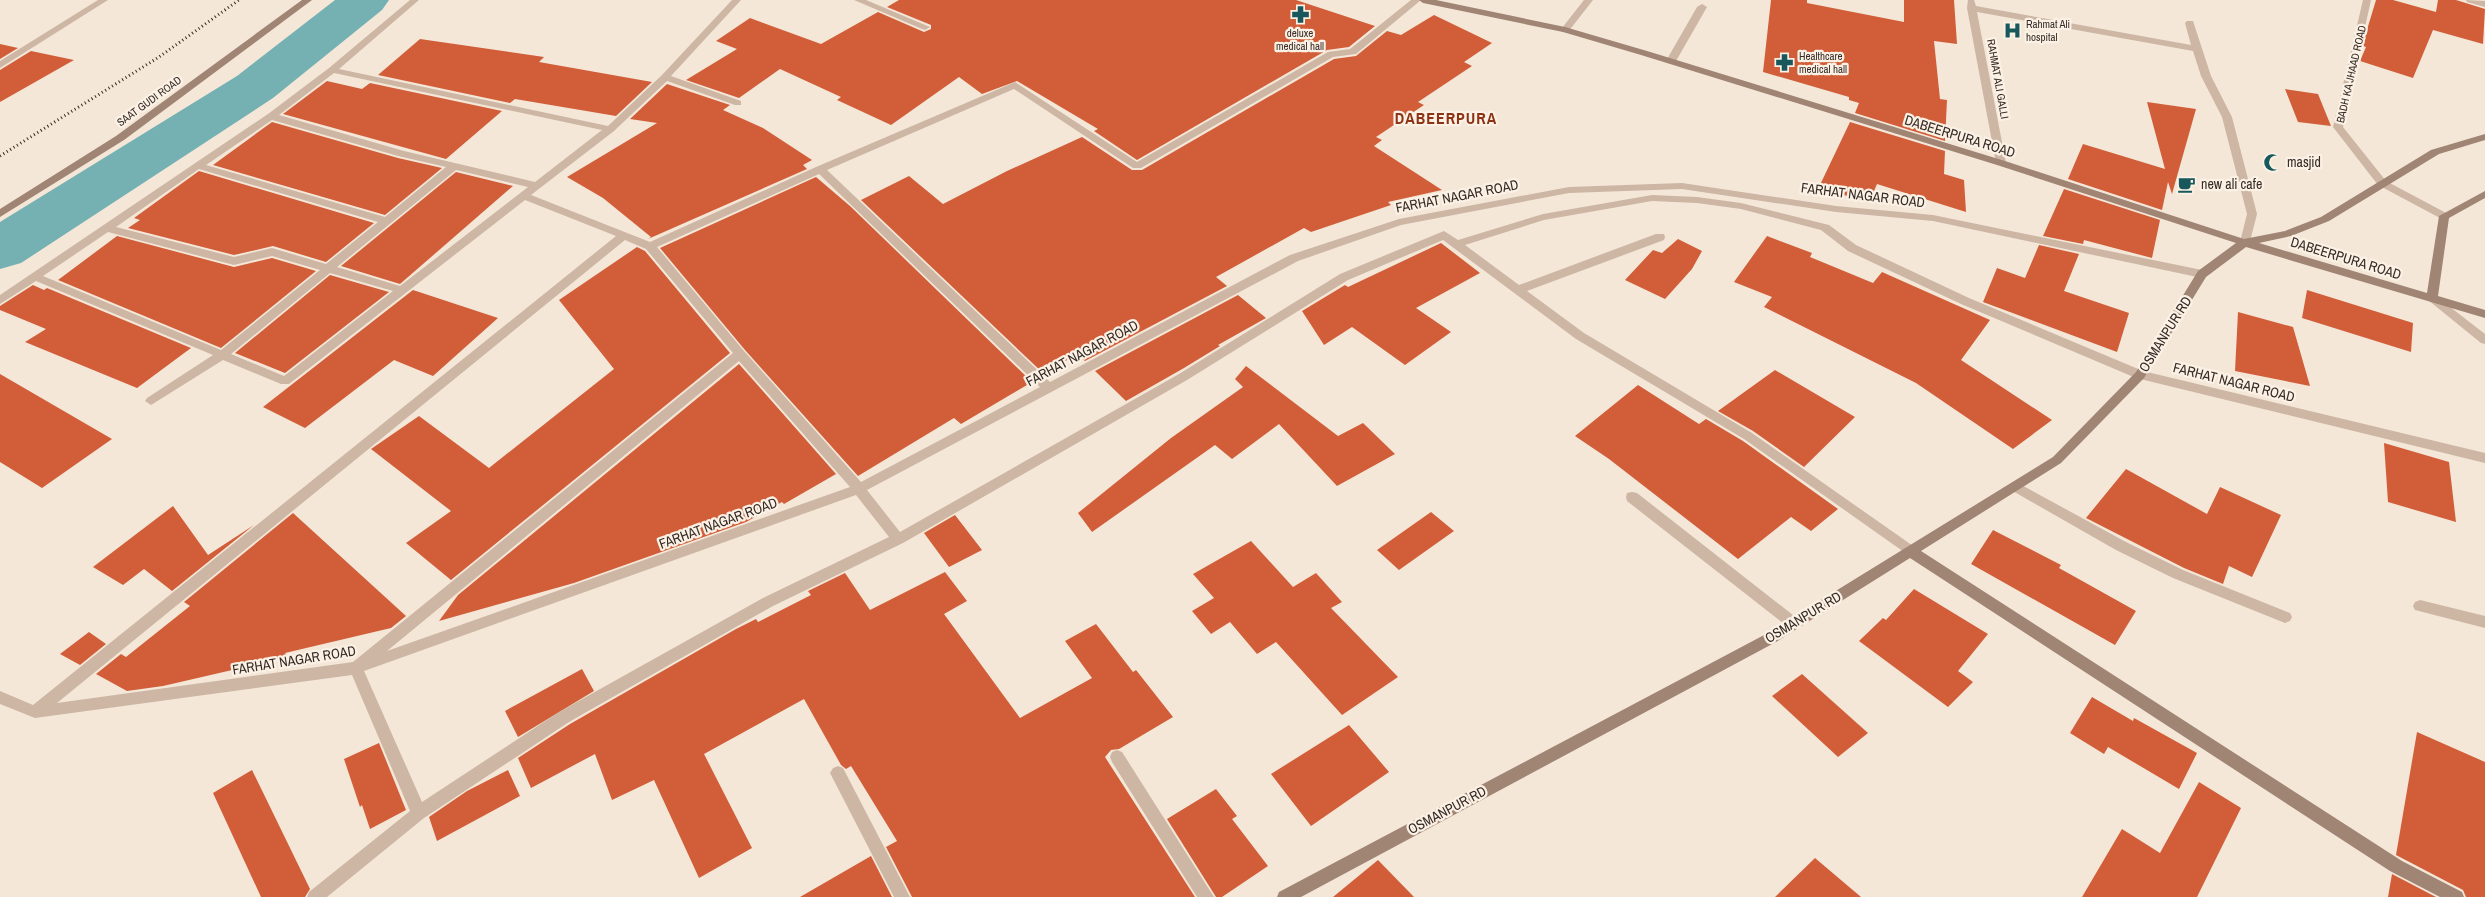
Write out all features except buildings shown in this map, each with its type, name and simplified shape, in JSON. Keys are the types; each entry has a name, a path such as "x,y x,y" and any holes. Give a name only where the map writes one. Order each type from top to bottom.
{"street":[{"path":"0,65 104,0"},
{"name":"SAAT GUDI ROAD","path":"0,214 120,138 308,0"},
{"path":"0,300 36,278 271,116 332,70 415,0"},
{"path":"36,278 285,381 610,129 665,78 737,0"},
{"path":"858,0 925,27"},
{"path":"650,246 820,168 1015,85 1137,166 1331,54 1353,52 1417,0"},
{"name":"DABEERPURA ROAD","path":"1423,0 1565,30 1671,61 2001,163 2245,242 2485,314"},
{"path":"1565,30 1589,0"},
{"name":"BADH KA JHAAD ROAD","path":"2367,0 2338,127 2382,183 2444,216"},
{"path":"2470,0 2485,4"},
{"path":"1971,4 2197,49"},
{"name":"RAHMAT ALI GALLI","path":"1971,4 2001,163"},
{"path":"1671,61 1702,7"},
{"path":"2190,23 2206,76 2227,116 2252,214 2245,242 2287,234 2325,218 2364,197 2382,183 2435,152 2485,137"},
{"path":"332,70 610,129"},
{"path":"665,78 738,103"},
{"path":"271,116 402,154 538,186"},
{"path":"199,166 387,221"},
{"path":"151,401 222,355 454,166"},
{"path":"820,168 1048,388"},
{"name":"FARHAT NAGAR ROAD","path":"35,712 356,668 859,489 1294,258 1399,222 1569,190 1682,186 1836,209 1933,218 2202,274"},
{"path":"2485,194 2444,216 2432,297 2485,340"},
{"path":"523,196 622,237 650,246 740,354 859,489 898,539"},
{"name":"FARHAT NAGAR ROAD","path":"1456,244 1543,216 1652,198 1697,200 1741,206 1825,227 1852,248 1896,269 1965,301 2140,375 2485,458"},
{"path":"108,228 234,261 272,252 402,290"},
{"path":"315,897 419,814 564,717 768,602 898,539 1183,377 1344,277 1444,235 1580,336 1748,436 1911,552 2396,866 2456,897"},
{"path":"0,697 35,712 622,237"},
{"path":"1517,290 1660,237"},
{"name":"OSMANPUR RD","path":"1285,897 1745,652 1911,552 2057,460 2140,375 2202,274 2245,242"},
{"path":"419,814 356,668 740,354"},
{"path":"2016,487 2121,546 2178,574 2285,617"},
{"path":"1632,497 1793,623"},
{"path":"2420,606 2485,622"},
{"path":"1117,757 1206,897"},
{"path":"838,773 902,897"}],"waterway":[{"path":"0,249 255,87 365,0"}],"railway":[{"path":"0,156 159,57 239,0"}],"place":[{"name":"deluxe medical hall","path":"1300,15"},
{"name":"Rahmat Ali hospital","path":"2012,30"},
{"name":"Healthcare medical hall","path":"1785,62"},
{"name":"masjid","path":"2273,162"},
{"name":"new ali cafe","path":"2187,184"}],"district":[{"name":"DABEERPURA","path":"1446,118"}]}
